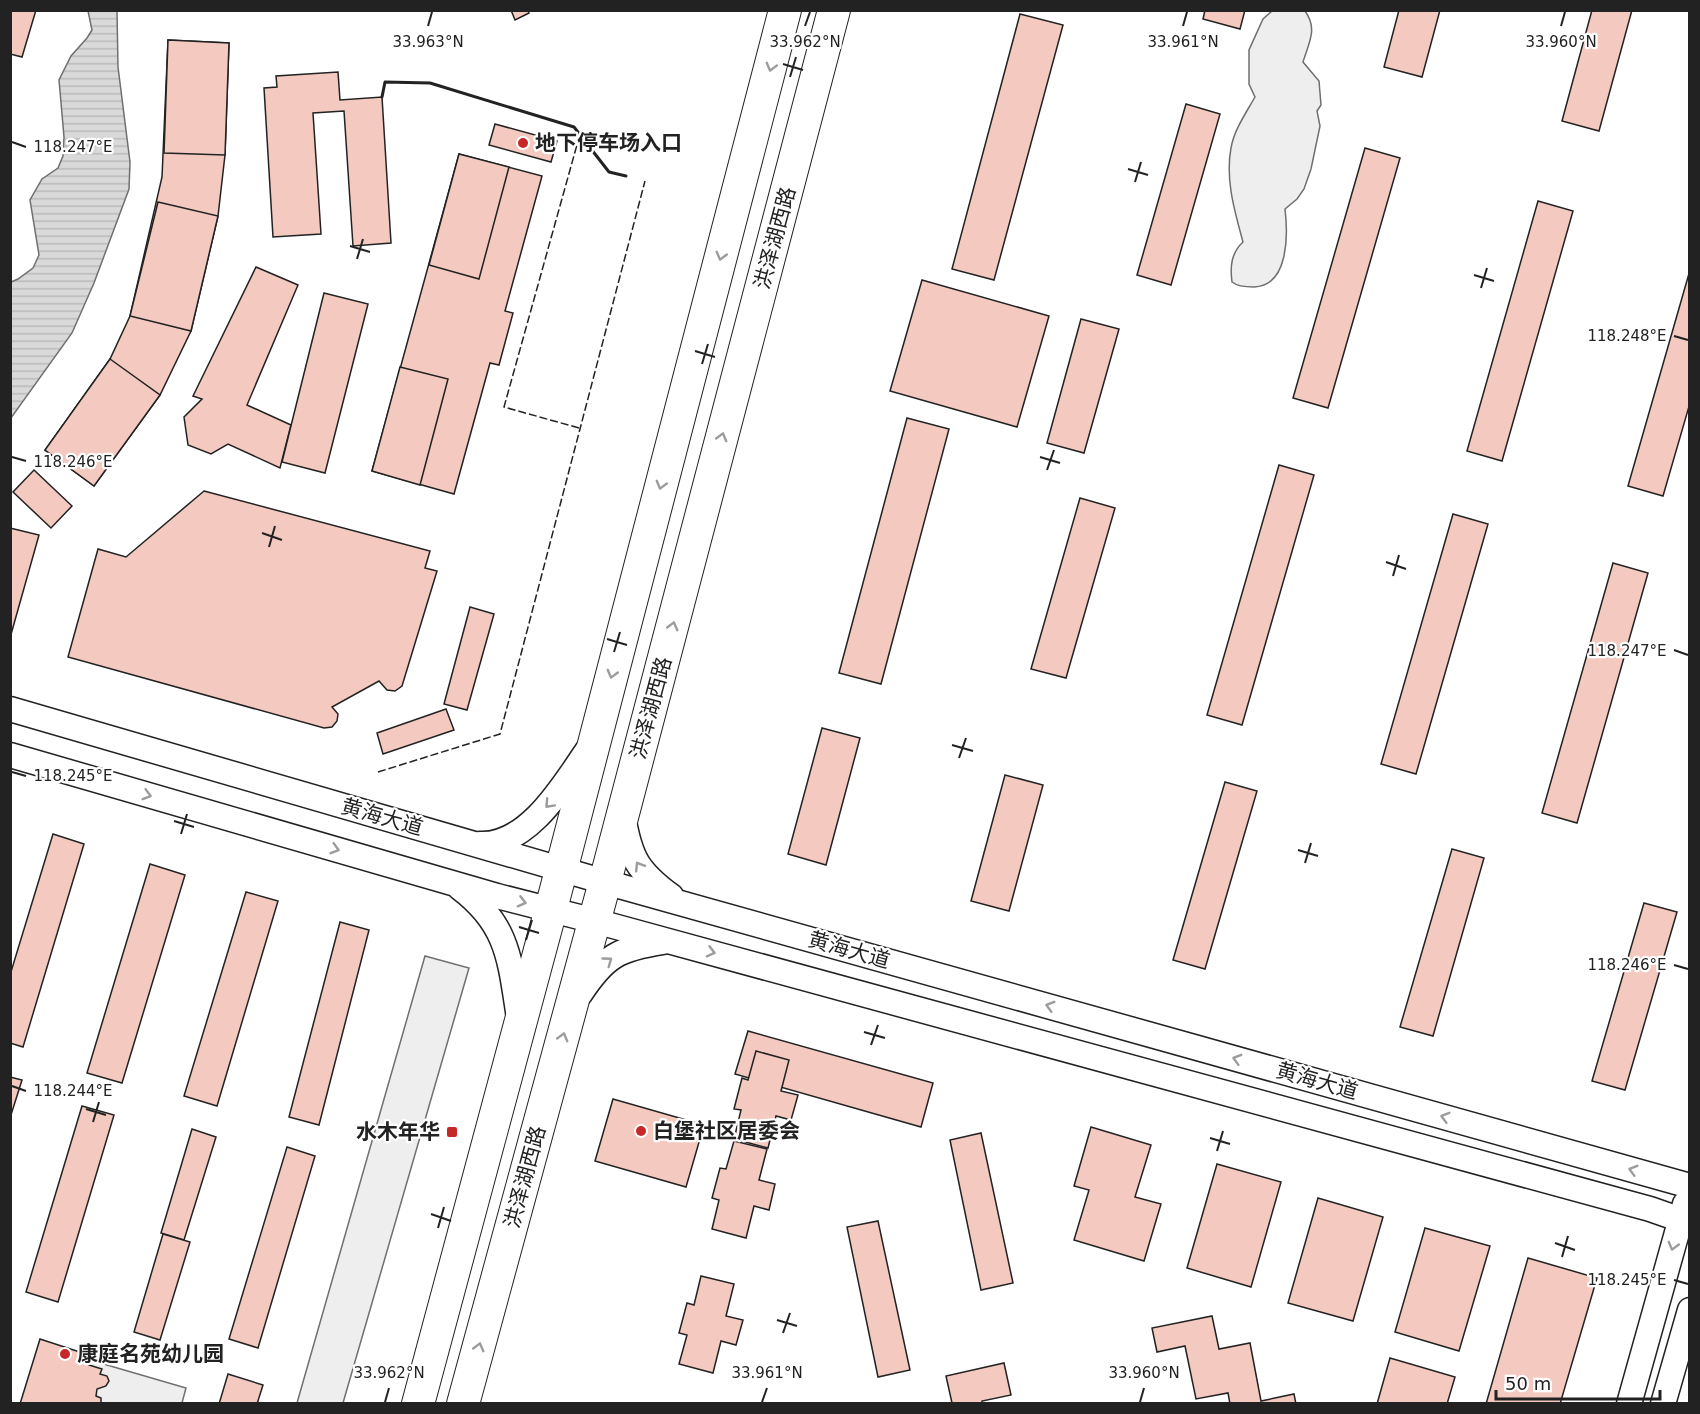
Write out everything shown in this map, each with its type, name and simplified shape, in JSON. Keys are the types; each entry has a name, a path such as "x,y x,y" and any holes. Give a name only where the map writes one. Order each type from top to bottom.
{"main road":[{"path":"418,1404 551,909 785,10"},
{"name":"洪泽湖西路","path":"464,1404 595,921 834,10"},
{"path":"597,730 605,730 622,738 645,729"},
{"path":"507,1071 524,1060 532,1059 541,1062 548,1071 549,1087"}],"street":[{"name":"黄海大道","path":"10,709 605,882 1689,1188"},
{"path":"474,844 491,844 511,837 537,817 558,793 597,730"},
{"name":"黄海大道","path":"10,755 453,883 1650,1209 1685,1221"},
{"path":"623,813 631,852 640,868 660,888 680,903"},
{"path":"453,883 478,902 491,918 501,937 509,960 520,1024"},
{"path":"572,1006 594,972 606,960 623,951 670,941"},
{"path":"1629,1404 1685,1221 1689,1188"},
{"path":"1663,1404 1689,1310"}],"shaded area":[{"path":"88,11 117,11 118,67 130,162 129,189 94,283 72,333 11,418 11,282 33,268 39,255 30,200 42,179 58,168 63,156 64,137 59,80 71,56 92,30"},
{"path":"1272,11 1305,11 1309,18 1312,30 1303,62 1319,81 1321,105 1317,111 1320,126 1311,169 1304,189 1297,199 1285,209 1286,244 1280,268 1274,278 1266,284 1248,287 1232,282 1232,260 1243,242 1232,196 1229,160 1235,135 1255,97 1249,84 1249,50 1263,19"},
{"path":"425,956 469,968 343,1403 297,1403"},
{"path":"83,1358 186,1388 182,1403 70,1404"}],"building":[{"path":"10,10 36,10 22,57 10,54"},
{"path":"511,10 528,10 529,13 515,20"},
{"path":"1205,10 1245,10 1240,29 1203,19"},
{"path":"1399,10 1440,10 1422,77 1384,67"},
{"path":"1592,10 1632,10 1599,131 1562,121"},
{"path":"1020,14 1063,25 994,280 952,269"},
{"path":"168,40 229,43 225,155 218,216 191,331 160,395 94,486 45,450 110,359 130,316 162,177"},
{"path":"168,40 229,43 225,155 164,153"},
{"path":"338,72 340,100 382,97 391,243 353,246 344,111 313,113 321,234 273,237 264,88 277,87 276,76"},
{"path":"1186,104 1220,114 1171,285 1137,275"},
{"name":"地下停车场入口","path":"495,124 557,141 551,162 489,145"},
{"path":"1365,148 1400,158 1328,408 1293,398"},
{"path":"459,154 542,176 505,311 513,313 499,365 490,363 454,494 372,471"},
{"path":"459,154 509,167 479,279 429,265"},
{"path":"1538,201 1573,211 1502,461 1467,451"},
{"path":"158,202 218,216 191,331 130,316"},
{"path":"256,267 298,285 247,405 291,425 280,468 228,444 211,454 188,445 184,417 202,399 193,396"},
{"path":"1690,270 1690,403 1663,496 1628,486"},
{"path":"922,280 1049,316 1017,427 890,391"},
{"path":"324,293 368,304 325,473 282,462"},
{"path":"1081,319 1119,329 1084,453 1047,443"},
{"path":"110,359 160,395 94,486 45,450"},
{"path":"400,367 448,379 420,485 372,471"},
{"path":"907,418 949,429 881,684 839,673"},
{"path":"1279,465 1314,475 1242,725 1207,715"},
{"path":"34,470 72,506 51,528 13,492"},
{"path":"204,491 430,551 425,568 437,571 402,686 395,691 387,690 379,681 332,707 338,714 337,721 332,727 324,728 68,657 98,549 126,557"},
{"path":"1080,498 1115,508 1066,678 1031,669"},
{"path":"1453,514 1488,524 1416,774 1381,764"},
{"path":"10,528 39,535 10,638"},
{"path":"1613,563 1648,573 1577,823 1542,813"},
{"path":"470,607 494,614 467,710 444,704"},
{"path":"446,709 454,730 383,754 377,733"},
{"path":"822,728 860,738 826,865 788,854"},
{"path":"1005,775 1043,785 1009,911 971,901"},
{"path":"1225,782 1257,791 1205,969 1173,960"},
{"path":"53,834 84,844 23,1047 10,1043 10,975"},
{"path":"1452,849 1484,858 1433,1036 1400,1027"},
{"path":"150,864 185,875 122,1083 87,1073"},
{"path":"246,892 278,901 217,1106 184,1096"},
{"path":"1644,903 1677,912 1625,1090 1592,1081"},
{"path":"340,922 369,930 319,1125 289,1117"},
{"path":"748,1031 933,1083 921,1127 735,1074"},
{"path":"756,1051 789,1060 781,1091 798,1095 791,1120 776,1116 768,1148 734,1139 741,1110 734,1109 742,1078 748,1080"},
{"path":"10,1077 22,1080 10,1118"},
{"path":"613,1099 704,1125 686,1187 595,1161"},
{"path":"82,1106 114,1115 58,1302 26,1292"},
{"path":"1091,1127 1151,1145 1135,1197 1161,1204 1144,1261 1074,1240 1089,1190 1074,1186"},
{"path":"192,1129 216,1137 184,1240 161,1233"},
{"path":"981,1133 1013,1283 981,1290 950,1140"},
{"path":"734,1141 767,1149 759,1180 775,1184 769,1210 754,1206 746,1238 712,1229 719,1200 712,1198 720,1168 726,1169"},
{"path":"287,1147 315,1156 258,1348 229,1339"},
{"path":"1217,1164 1281,1182 1251,1287 1187,1268"},
{"path":"1318,1198 1383,1217 1353,1321 1288,1303"},
{"path":"878,1221 910,1370 878,1377 847,1227"},
{"path":"1425,1228 1490,1246 1459,1351 1395,1332"},
{"path":"163,1234 190,1242 160,1340 134,1332"},
{"path":"1528,1258 1597,1278 1560,1404 1486,1404"},
{"path":"701,1276 734,1284 726,1316 743,1320 736,1345 721,1341 713,1373 679,1364 687,1335 679,1333 687,1303 694,1305"},
{"path":"1212,1316 1219,1349 1250,1343 1261,1401 1294,1394 1296,1404 1230,1404 1228,1393 1196,1399 1185,1346 1157,1352 1152,1328"},
{"path":"40,1339 92,1356 89,1365 102,1369 100,1374 107,1376 109,1381 106,1386 97,1389 96,1396 101,1398 101,1404 20,1404"},
{"path":"1390,1358 1455,1377 1447,1404 1377,1404"},
{"path":"1004,1363 1011,1395 982,1401 982,1404 947,1404 952,1403 946,1376"},
{"path":"228,1374 263,1385 257,1404 219,1404"}],"fence":[{"path":"579,428 504,407 580,134"},
{"path":"378,772 500,734 645,181"}],"wall":[{"path":"382,97 385,82 430,83 574,127 609,172 626,176"}],"place":[{"name":"地下停车场入口","path":"523,143"},
{"name":"白堡社区居委会","path":"641,1131"},
{"name":"水木年华","path":"452,1132"},
{"name":"康庭名苑幼儿园","path":"65,1354"}]}
